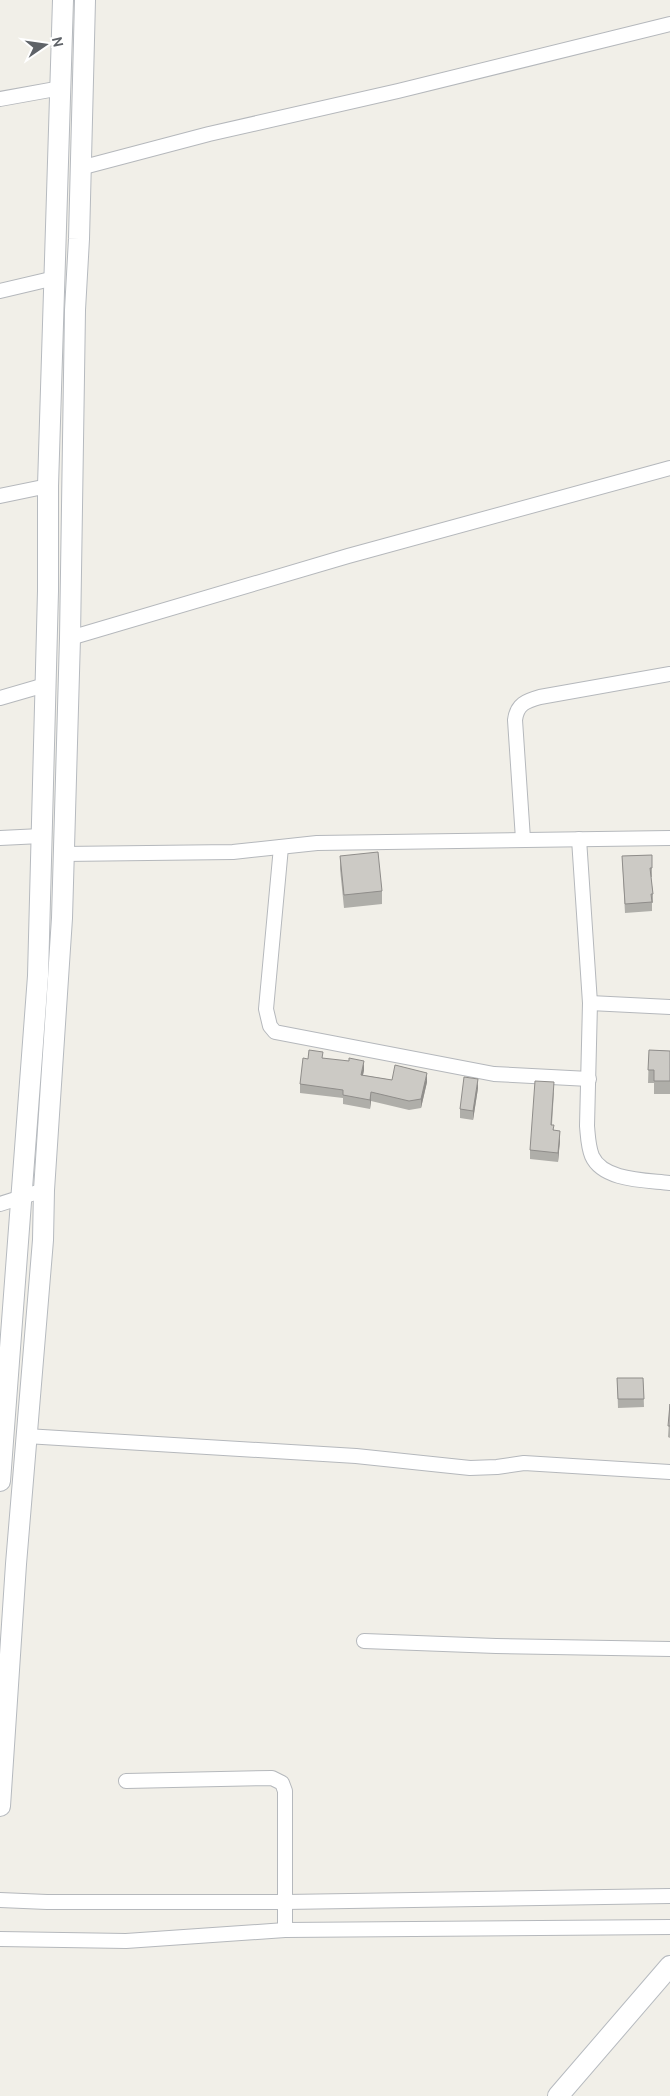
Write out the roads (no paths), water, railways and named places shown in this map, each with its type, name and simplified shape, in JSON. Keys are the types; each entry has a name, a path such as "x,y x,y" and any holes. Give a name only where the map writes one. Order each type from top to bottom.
{"main road":[{"path":"0,1481 2,1421 22,1197 38,976 48,591 48,486 63,0"},
{"path":"0,1806 26,1436 43,1240 44,1190 56,1011 70,638 76,310 80,239 85,0"},
{"path":"54,309 76,310"},
{"path":"558,2096 670,1966"}],"street":[{"path":"80,168 209,134 398,91 670,24"},
{"path":"0,99 60,88"},
{"path":"0,291 55,278"},
{"path":"70,638 348,556 670,468"},
{"path":"0,496 48,486"},
{"path":"524,839 515,720 516,712 522,703 540,697 670,674"},
{"path":"0,698 45,685"},
{"path":"0,838 41,836"},
{"path":"63,854 233,852 317,843 670,838"},
{"path":"579,839 590,1003 587,1126 589,1146 593,1158 599,1166 615,1175 670,1183"},
{"path":"281,848 266,1009 270,1026 275,1032 494,1074 589,1079"},
{"path":"590,1003 670,1007"},
{"path":"0,1204 44,1190"},
{"path":"26,1436 356,1456 470,1468 497,1468 524,1462 670,1472"},
{"path":"364,1641 496,1646 670,1649"},
{"path":"126,1781 272,1778 277,1780 284,1787 285,1791 285,1930"},
{"path":"0,1900 47,1902 285,1902 670,1896"},
{"path":"0,1939 126,1941 285,1930 670,1926"}]}
